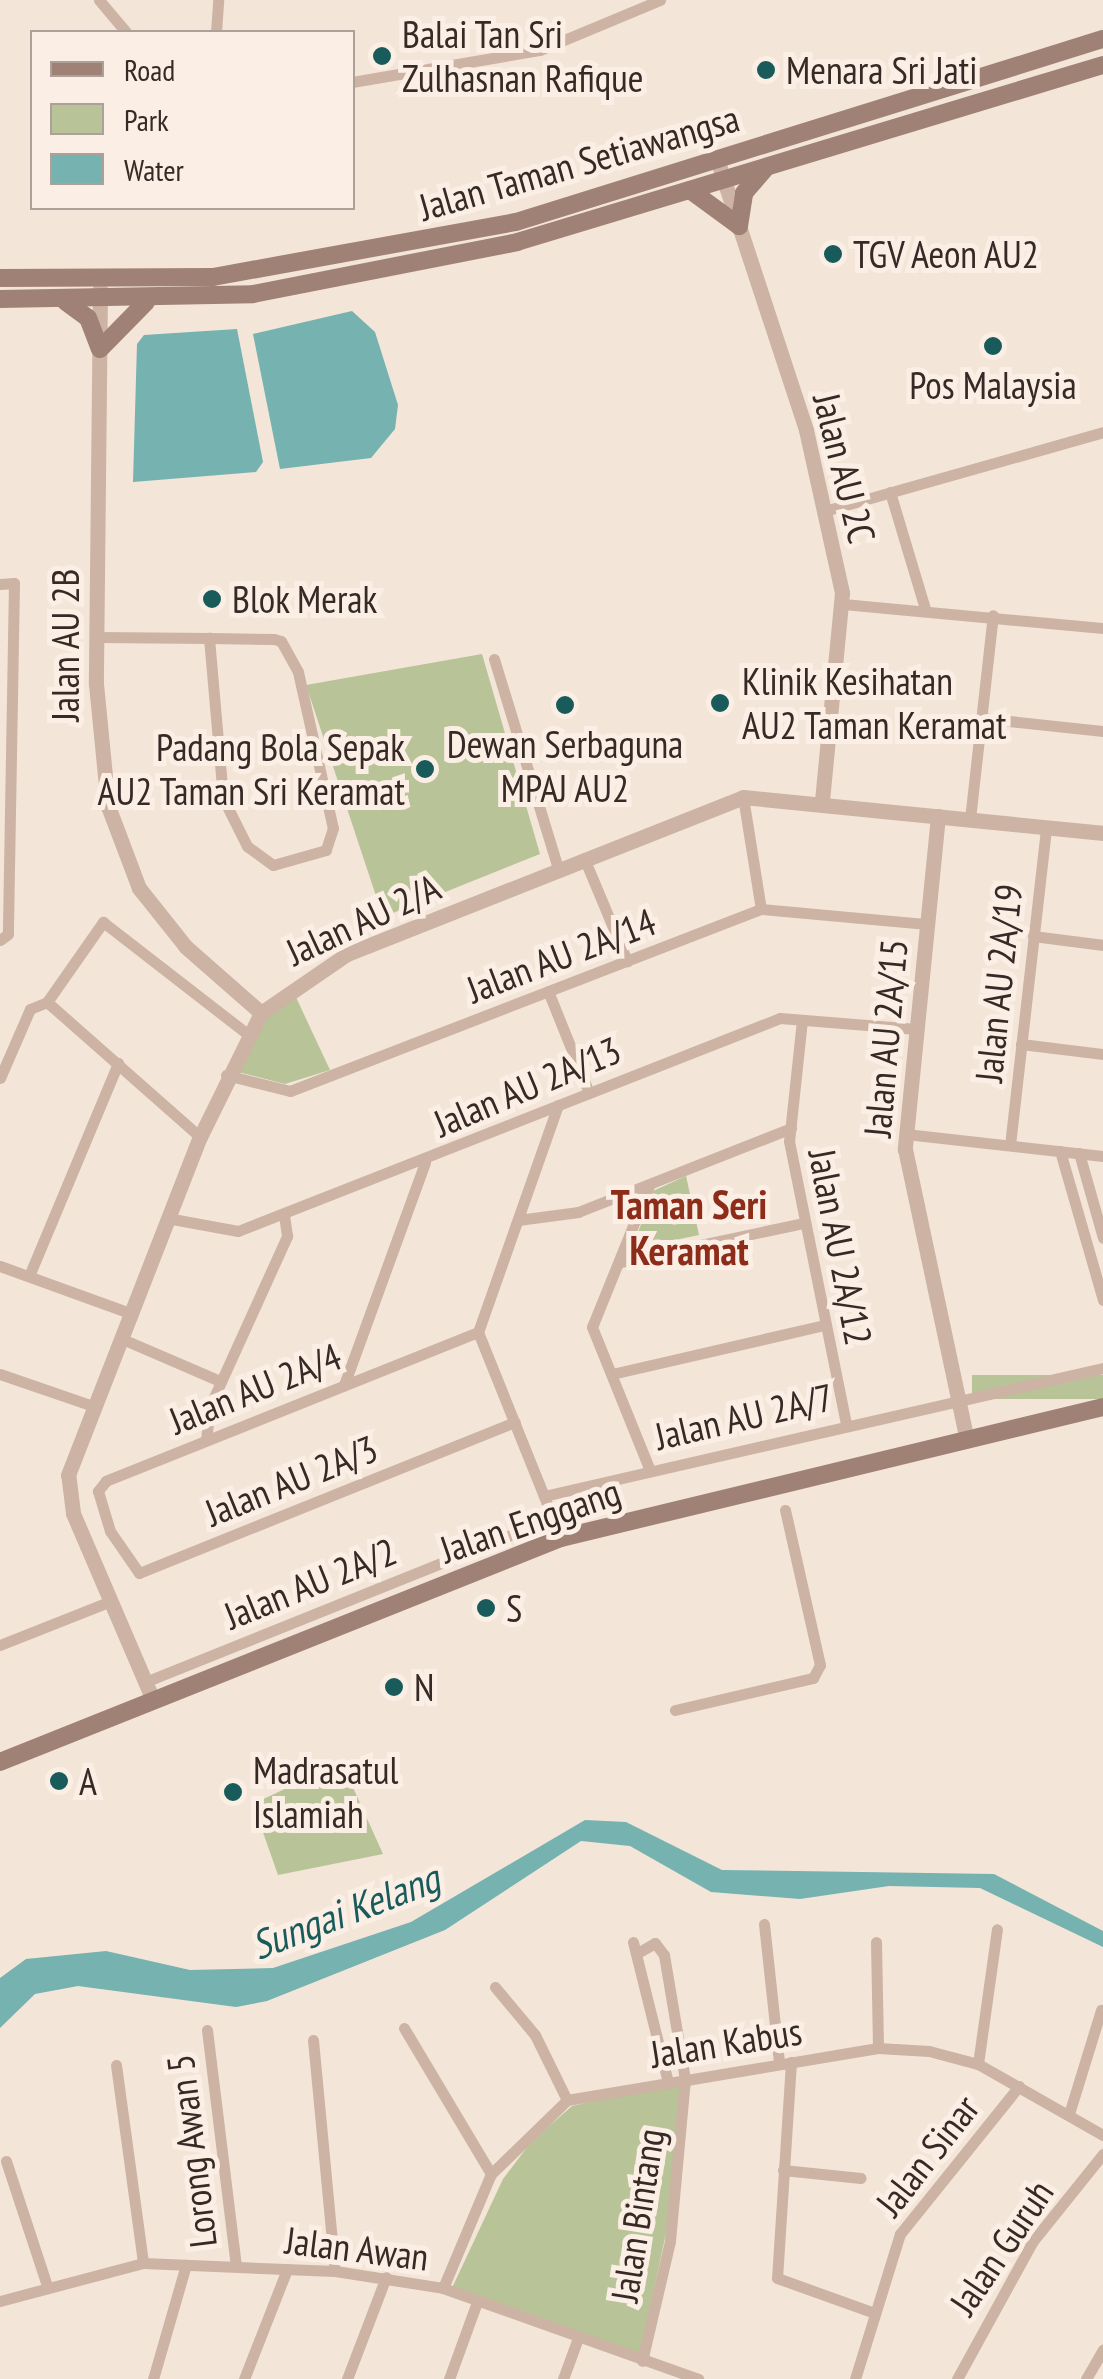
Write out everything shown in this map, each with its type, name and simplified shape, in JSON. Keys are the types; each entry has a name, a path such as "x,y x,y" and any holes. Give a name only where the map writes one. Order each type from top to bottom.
{"main road":[{"name":"Jalan Taman Setiawangsa","path":"0,278 100,279 291,268 516,222 1103,39"},
{"name":"Jalan Taman Setiawangsa","path":"0,299 146,302 331,281 517,242 1103,66"},
{"path":"690,190 739,226 744,193 767,168"},
{"path":"66,301 88,318 100,350 146,302"},
{"name":"Jalan Enggang","path":"0,1762 561,1538 1103,1407"}],"street":[{"path":"99,0 124,30"},
{"path":"216,30 218,0"},
{"path":"355,81 540,50 660,0"},
{"name":"Jalan AU 2C","path":"718,159 828,510 843,604 822,802"},
{"name":"Jalan AU 2B","path":"100,279 98,754 121,850 186,947 261,1013"},
{"path":"828,510 1103,432"},
{"path":"890,492 924,609"},
{"path":"4,937 7,583"},
{"path":"843,604 1103,628"},
{"path":"970,819 993,615"},
{"path":"96,637 208,638 274,639 290,652 334,828 326,850 273,865 246,846 223,798 208,638"},
{"path":"494,659 558,868"},
{"path":"982,718 1103,731"},
{"path":"743,797 761,909"},
{"name":"Jalan AU 2/A","path":"153,1700 68,1490 93,1406 167,1218 226,1075 246,1033 261,1013 347,954 743,797 1103,833"},
{"name":"Jalan AU 2A/15","path":"938,816 906,1134 967,1440"},
{"name":"Jalan AU 2A/19","path":"1010,1145 1046,827"},
{"path":"584,858 627,962"},
{"name":"Jalan AU 2A/14","path":"226,1075 290,1092 761,909 927,924"},
{"path":"0,1078 5,1054 30,1010 48,1002 102,922 246,1033"},
{"path":"1033,936 1103,945"},
{"path":"548,991 589,1093"},
{"path":"48,1002 200,1137"},
{"name":"Jalan AU 2A/13","path":"167,1218 226,1233 284,1215 753,1027 802,1020 916,1029"},
{"name":"Jalan AU 2A/12","path":"802,1020 791,1128 803,1224 846,1424"},
{"path":"1021,1044 1103,1054"},
{"path":"29,1276 118,1063"},
{"path":"558,1105 478,1332 561,1538"},
{"path":"518,1220 649,1186 791,1128"},
{"path":"906,1134 1103,1156"},
{"path":"1060,1150 1103,1300"},
{"path":"1079,1153 1103,1238"},
{"path":"344,1385 424,1162"},
{"path":"649,1186 592,1327 649,1468"},
{"path":"206,1440 220,1381 288,1236 284,1215"},
{"path":"620,1262 803,1224"},
{"path":"0,1266 130,1313"},
{"path":"612,1374 825,1325"},
{"name":"Jalan AU 2A/4","path":"110,1531 98,1492 106,1481 478,1332"},
{"path":"120,1338 220,1381"},
{"name":"Jalan AU 2A/7","path":"544,1496 649,1468 1103,1368"},
{"path":"0,1374 93,1406"},
{"name":"Jalan AU 2A/3","path":"110,1531 139,1573 515,1422"},
{"path":"674,1710 813,1678 820,1665 786,1510"},
{"name":"Jalan AU 2A/2","path":"146,1682 552,1518"},
{"path":"0,1645 111,1601"},
{"path":"764,1924 785,2062 777,2278 876,2314"},
{"path":"978,2064 997,1929"},
{"path":"876,1942 878,2048"},
{"name":"Jalan Bintang","path":"642,2361 670,2241 685,2079 664,1955 655,1943 637,1946 668,2082"},
{"path":"443,2288 491,2174 567,2100 534,2035 496,1987"},
{"path":"1069,2114 1101,2010"},
{"path":"404,2028 491,2174"},
{"name":"Lorong Awan 5","path":"207,2030 236,2266"},
{"path":"313,2040 336,2271"},
{"name":"Jalan Kabus","path":"567,2100 878,2048 978,2064 1103,2136"},
{"path":"116,2065 143,2263"},
{"name":"Jalan Sinar","path":"855,2379 910,2218 1019,2086"},
{"name":"Jalan Guruh","path":"957,2379 1033,2242 1103,2154"},
{"path":"6,2161 46,2284"},
{"path":"783,2170 862,2178"},
{"name":"Jalan Awan","path":"0,2301 46,2284 143,2263 336,2271 443,2288 698,2379"},
{"path":"153,2379 186,2265"},
{"path":"244,2379 288,2269"},
{"path":"347,2379 386,2277"},
{"path":"449,2379 477,2302"},
{"path":"563,2379 578,2338"},
{"path":"1086,2379 1103,2350"}],"green space":[{"name":"Padang Bola Sepak AU2 Taman Sri Keramat","path":"482,654 540,854 383,917 306,685"},
{"path":"294,993 330,1070 285,1084 238,1072 256,1026"},
{"path":"686,1176 699,1235 632,1249 653,1191"},
{"path":"972,1375 1103,1375 1103,1399 972,1399"},
{"path":"327,1769 346,1772 383,1854 278,1875 253,1804"},
{"path":"680,2082 669,2219 640,2355 452,2288 503,2179 531,2142 572,2106"}],"water":[{"path":"352,311 375,332 398,405 395,429 371,458 280,469 253,334"},
{"path":"237,329 263,462 256,472 133,482 137,344 144,335"},
{"path":"585,1820 626,1822 722,1870 994,1874 1103,1931 1103,1947 980,1888 889,1886 800,1899 711,1892 630,1846 581,1841 445,1930 267,2001 236,2007 78,1986 35,1994 0,2028 0,1978 26,1959 106,1951 190,1970 273,1968 411,1922"}],"place":[{"name":"Balai Tan Sri Zulhasnan Rafique","path":"382,56"},
{"name":"Menara Sri Jati","path":"766,70"},
{"name":"TGV Aeon AU2","path":"833,254"},
{"name":"Pos Malaysia","path":"993,346"},
{"name":"Blok Merak","path":"212,599"},
{"name":"Klinik Kesihatan AU2 Taman Keramat","path":"720,703"},
{"name":"Dewan Serbaguna MPAJ AU2","path":"565,705"},
{"name":"Padang Bola Sepak AU2 Taman Sri Keramat","path":"425,769"},
{"name":"S","path":"486,1608"},
{"name":"N","path":"394,1687"},
{"name":"A","path":"59,1781"},
{"name":"Madrasatul Islamiah","path":"233,1792"}],"district":[{"name":"Taman Seri Keramat","path":"689,1227"}],"water label":[{"name":"Sungai Kelang","path":"345,1911"}]}
